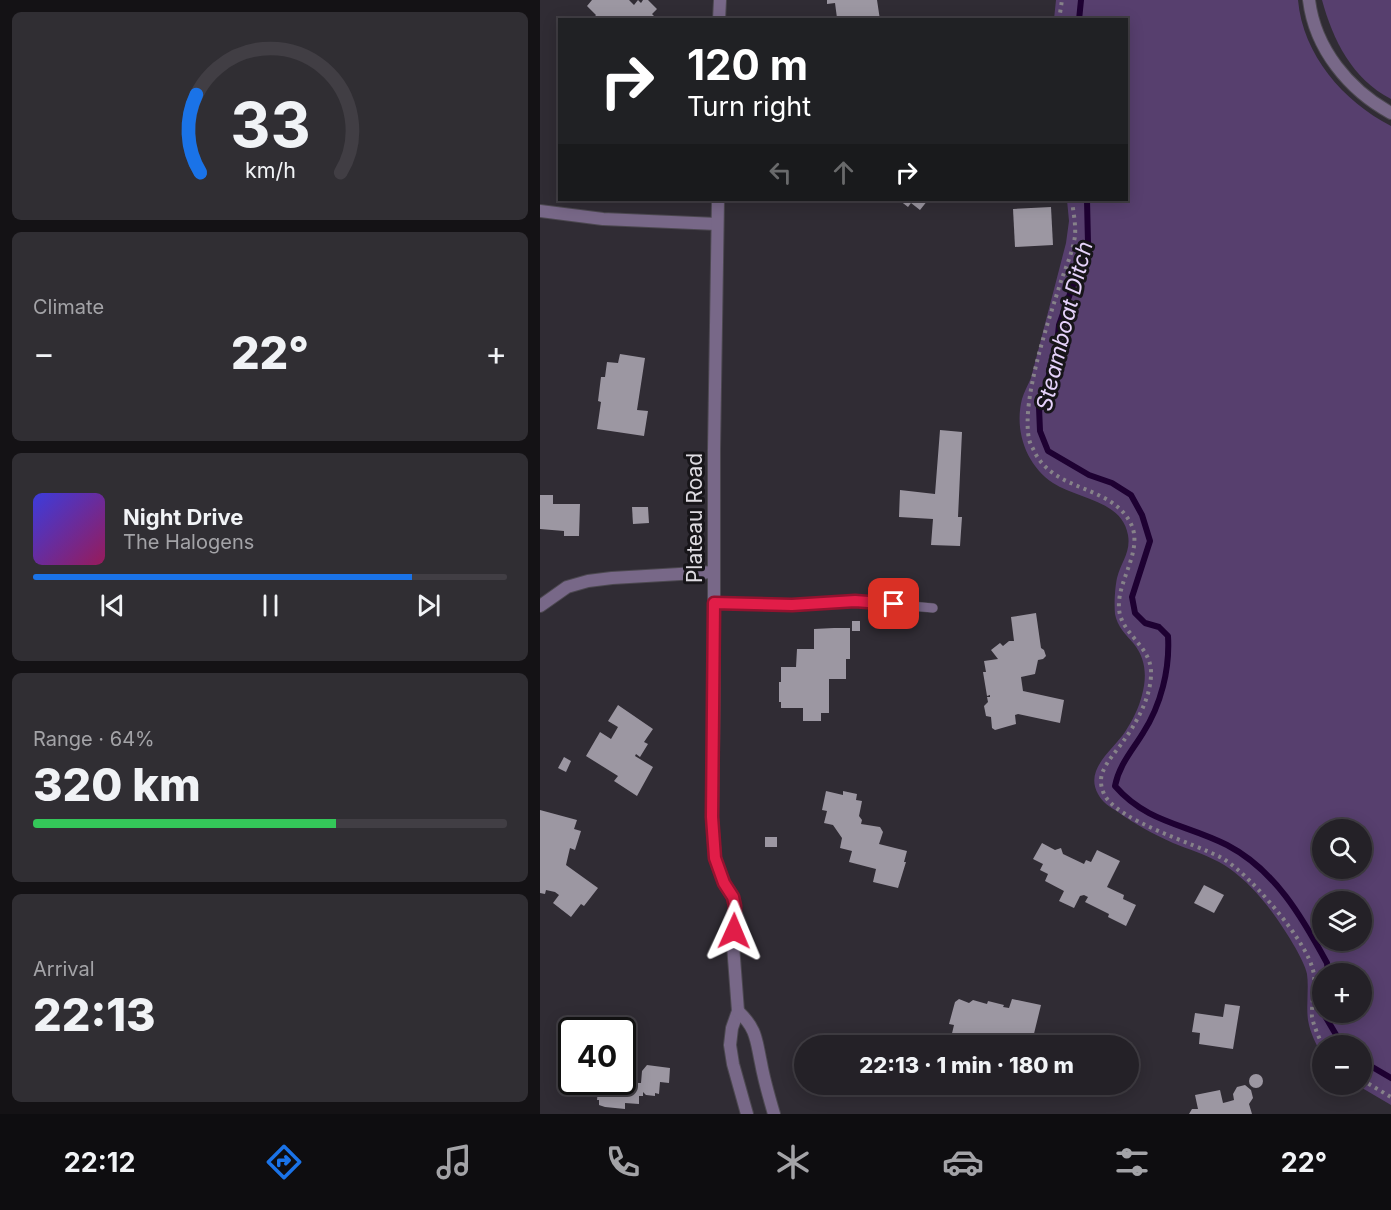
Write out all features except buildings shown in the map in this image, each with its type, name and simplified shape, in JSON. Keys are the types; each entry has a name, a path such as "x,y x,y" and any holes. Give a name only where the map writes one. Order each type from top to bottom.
{"street":[{"path":"719,18 720,0"},
{"path":"1309,0 1315,26 1342,73 1364,96 1391,112"},
{"name":"Plateau Road","path":"718,201 712,817 715,858 735,906 733,945 738,1011 732,1028 730,1045 747,1114"},
{"path":"540,211 603,219 717,224"},
{"path":"540,606 567,587 588,581 714,572"},
{"path":"738,1011 747,1020 758,1040 760,1059 774,1114"}],"lane":[{"path":"714,603 792,605 855,601 933,608"}],"path":[{"path":"1059,18 1062,0"},
{"path":"1072,201 1075,238 1046,329 1029,399 1027,417 1029,441 1040,461 1055,476 1120,508 1131,524 1134,544 1120,589 1119,608 1122,624 1140,644 1147,656 1151,671 1149,690 1141,712 1122,744 1108,761 1102,773 1100,785 1105,797 1117,808 1159,831 1220,857 1234,866 1265,897 1287,923 1313,970 1312,1016 1319,1035"},
{"path":"1372,1086 1391,1097"}],"shaded area":[{"path":"1056,0 1298,0 1301,20 1308,39 1328,74 1357,104 1391,126 1391,1105 1372,1094 1372,1035 1312,1035 1308,1020 1308,980 1305,966 1280,923 1256,892 1225,865 1158,836 1112,808 1100,797 1095,785 1097,768 1125,732 1141,700 1145,682 1141,656 1120,626 1115,614 1116,582 1127,552 1128,535 1124,523 1108,507 1053,483 1036,467 1024,446 1020,423 1023,396 1031,378 1066,243 1069,221 1067,201 1128,201 1128,18 1054,18"},
{"path":"1322,0 1391,0 1391,99 1365,81 1346,57 1332,30"}],"waterway":[{"name":"Steamboat Ditch","path":"1079,18 1081,0"},
{"name":"Steamboat Ditch","path":"1087,201 1088,243 1059,325 1056,353 1039,407 1040,431 1048,451 1089,475 1112,483 1131,495 1142,515 1150,541 1132,597 1135,613 1145,623 1159,627 1168,636 1166,674 1155,711 1123,765 1115,786 1140,808 1168,822 1212,838 1244,855 1286,896 1327,963"},
{"name":"Steamboat Ditch","path":"1329,1023 1336,1035"},
{"name":"Steamboat Ditch","path":"1372,1067 1391,1078"}],"route":[{"path":"734,931 735,906 715,858 712,817 714,603 792,605 855,601 894,604"}]}
